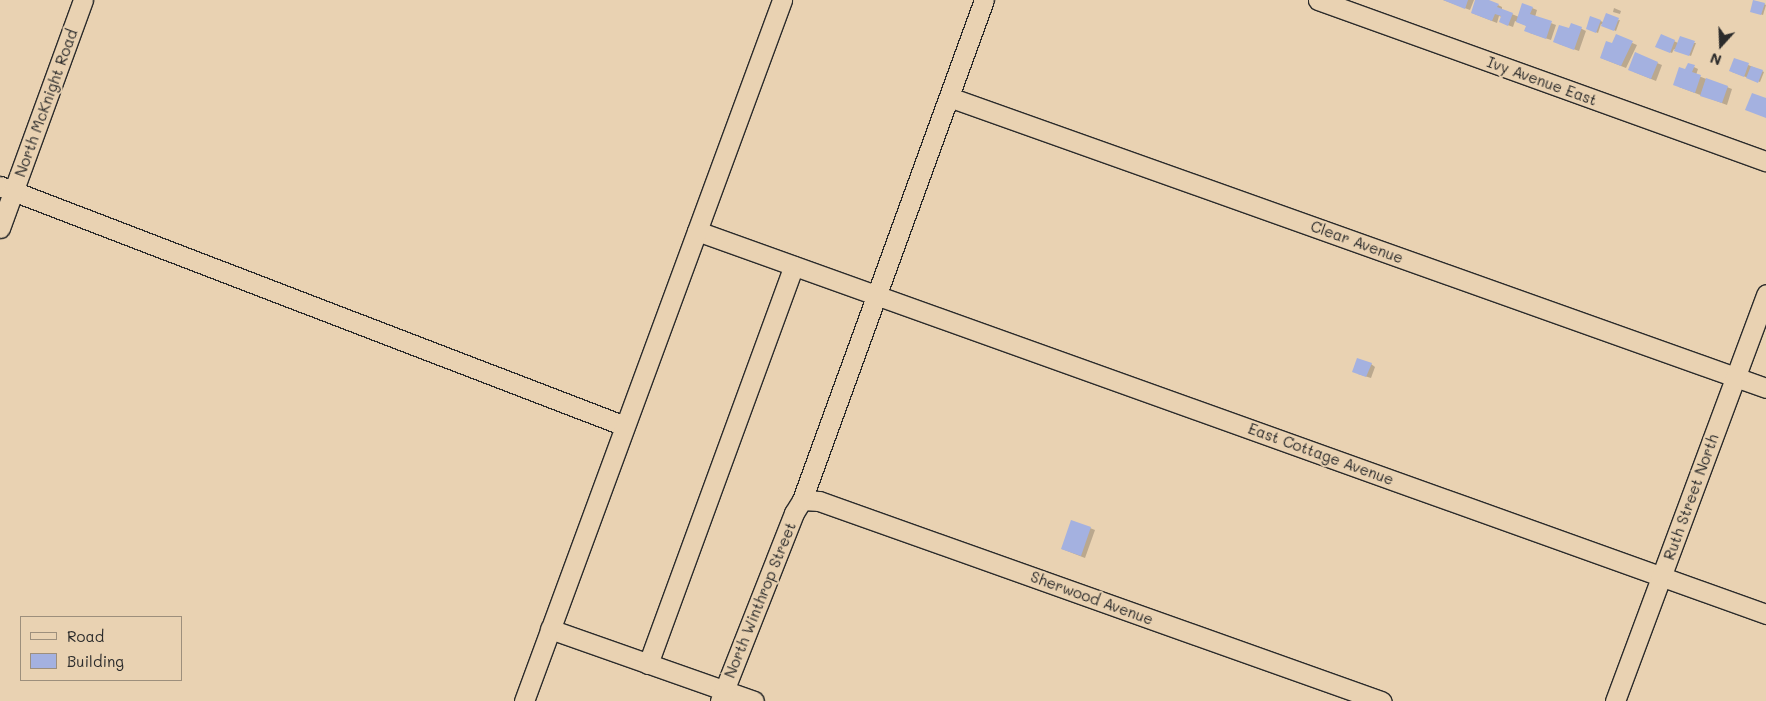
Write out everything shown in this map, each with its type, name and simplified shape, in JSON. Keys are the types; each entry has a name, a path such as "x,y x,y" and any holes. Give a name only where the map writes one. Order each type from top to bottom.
{"street":[{"path":"524,701 782,0"},
{"name":"North Winthrop Street","path":"722,696 794,513 802,500 984,0"},
{"name":"Ivy Avenue East","path":"1321,1 1766,161"},
{"name":"North McKnight Road","path":"0,228 7,189 83,2"},
{"name":"Clear Avenue","path":"949,97 1766,388"},
{"path":"7,189 625,426"},
{"name":"East Cottage Avenue","path":"697,231 1766,614"},
{"path":"648,664 794,266"},
{"name":"Ruth Street North","path":"1614,701 1766,294"},
{"name":"Sherwood Avenue","path":"802,500 819,501 1381,701"},
{"path":"550,629 648,664 722,696 754,701"}],"building":[{"path":"1443,0 1468,0 1465,9"},
{"path":"1475,0 1489,0 1499,4 1497,7 1513,13 1508,26 1499,22 1501,16 1495,14 1492,21 1471,13"},
{"path":"1753,0 1765,3 1761,15 1750,12"},
{"path":"1522,3 1533,7 1530,14 1552,21 1546,39 1524,31 1526,26 1516,22"},
{"path":"1606,13 1619,18 1614,31 1601,26"},
{"path":"1590,16 1601,20 1596,33 1586,29"},
{"path":"1571,23 1582,27 1574,50 1553,42 1559,25 1569,28"},
{"path":"1616,34 1633,41 1621,66 1600,58 1606,41 1612,43"},
{"path":"1661,34 1675,40 1670,53 1655,47"},
{"path":"1680,36 1695,41 1689,56 1674,51"},
{"path":"1635,52 1658,62 1651,79 1628,70"},
{"path":"1734,58 1749,63 1744,77 1729,71"},
{"path":"1688,63 1695,65 1692,72 1701,75 1695,93 1673,85 1679,67 1685,69"},
{"path":"1751,66 1763,70 1758,83 1746,78"},
{"path":"1706,78 1728,86 1722,103 1700,96"},
{"path":"1752,93 1766,98 1766,118 1745,110"},
{"path":"1357,358 1372,363 1366,377 1352,372"},
{"path":"1071,520 1091,527 1081,556 1061,549"}]}
